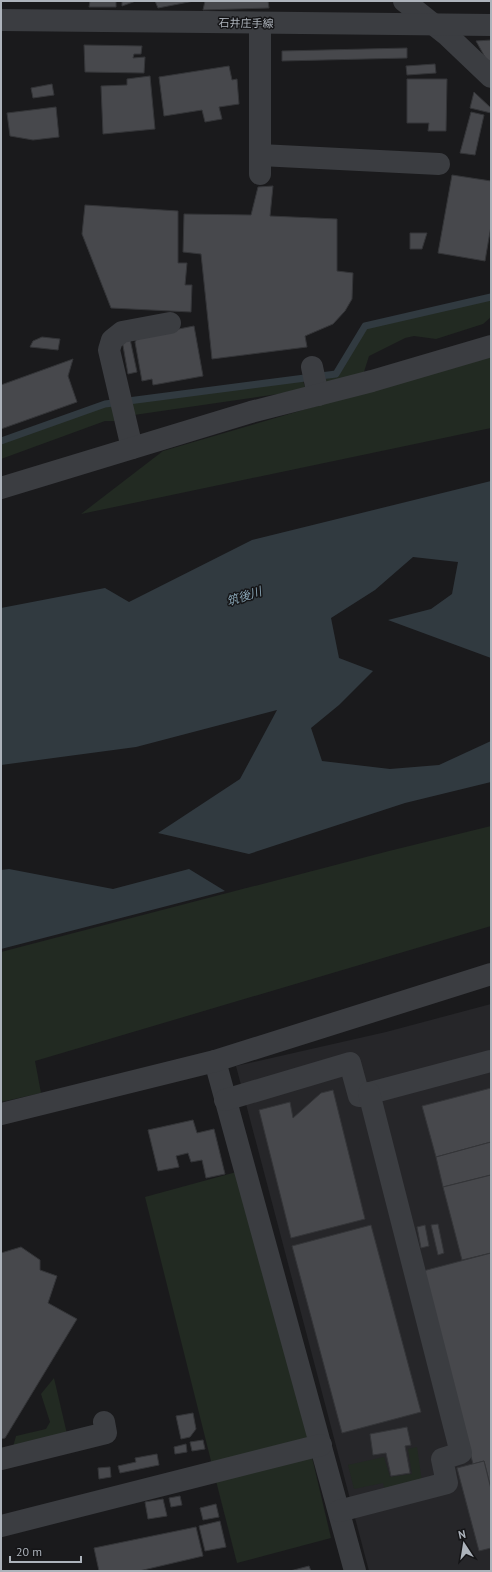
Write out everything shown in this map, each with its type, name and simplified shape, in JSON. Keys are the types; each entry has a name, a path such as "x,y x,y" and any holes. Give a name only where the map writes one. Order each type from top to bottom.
{"street":[{"path":"404,1 436,25 491,77"},
{"name":"石井庄手線","path":"1,20 491,25"},
{"path":"260,23 260,164 439,164"},
{"path":"132,448 109,350 112,340 122,332 170,323"},
{"path":"1,488 251,412 315,383 491,346"},
{"path":"1,1114 215,1061 491,974"},
{"path":"215,1061 340,1511 355,1571"},
{"path":"226,1100 350,1063 359,1096 491,1061"},
{"path":"340,1511 447,1483 442,1459 461,1453 369,1093"},
{"path":"1,1459 106,1433 104,1422"},
{"path":"1,1526 321,1446"}],"shaded area":[{"path":"491,298 491,317 483,324 436,339 414,336 405,338 369,356 363,375 323,387 323,380 338,375 367,327"},
{"path":"491,355 491,428 81,514 163,451"},
{"path":"303,381 306,390 134,415 131,402"},
{"path":"106,406 114,406 120,421 105,421 1,459 1,444"},
{"path":"491,826 491,926 35,1061 41,1093 1,1102 1,952"},
{"path":"491,1004 491,1571 369,1571 236,1066 386,1032"},
{"path":"240,1171 315,1438 213,1469 145,1197"},
{"path":"54,1378 67,1434 13,1447 16,1436 46,1429 50,1422 41,1394"},
{"path":"417,1447 422,1482 385,1490 383,1483 354,1489 348,1465 384,1457 390,1477 412,1474 408,1449"},
{"path":"311,1453 331,1538 237,1563 215,1477"}],"water":[{"name":"筑後川","path":"491,481 491,658 388,620 431,609 452,594 458,562 413,557 375,590 331,618 339,658 373,671 339,705 311,728 322,761 390,769 439,765 491,741 491,782 405,803 249,854 158,833 240,779 277,710 136,747 1,765 1,608 105,588 129,602 252,540"},
{"path":"9,869 113,889 189,869 225,891 1,949 1,870"}],"building":[{"path":"90,1 116,1 116,7 89,7"},
{"path":"122,1 136,1 122,6"},
{"path":"155,1 194,1 158,8"},
{"path":"205,1 268,1 269,8 203,10"},
{"path":"491,40 491,62 486,59 476,41"},
{"path":"84,45 142,46 141,54 134,54 133,58 145,57 144,73 85,72"},
{"path":"407,48 407,58 282,61 282,51"},
{"path":"435,64 436,73 407,75 406,66"},
{"path":"229,66 232,80 237,79 239,104 219,107 222,119 205,122 202,110 164,116 159,77"},
{"path":"150,76 155,129 103,134 101,86 127,85 127,79"},
{"path":"407,79 447,79 446,131 428,131 429,123 407,123"},
{"path":"52,84 54,95 33,98 31,88"},
{"path":"474,92 491,108 491,113 470,108"},
{"path":"56,107 59,137 33,140 10,136 7,113"},
{"path":"471,112 484,115 475,155 460,153"},
{"path":"452,175 491,181 491,226 485,261 438,253"},
{"path":"273,186 270,216 337,219 337,271 353,273 352,299 345,311 333,324 305,336 307,347 212,359 201,254 183,252 184,214 251,215 258,187"},
{"path":"85,205 178,211 178,263 187,263 185,285 192,285 191,312 111,308 82,234"},
{"path":"410,233 427,233 422,249 410,249"},
{"path":"194,326 203,376 153,385 152,379 142,381 135,342 138,337"},
{"path":"42,337 60,339 58,350 30,347 33,341"},
{"path":"130,339 137,372 128,374 122,340"},
{"path":"73,359 68,376 77,402 1,429 1,385"},
{"path":"491,1088 491,1142 436,1157 422,1106"},
{"path":"333,1090 365,1219 291,1238 259,1110 290,1102 293,1118 321,1093"},
{"path":"193,1120 197,1133 214,1129 225,1174 206,1178 202,1160 191,1162 188,1153 176,1156 179,1167 158,1171 148,1130"},
{"path":"491,1142 491,1175 443,1187 436,1157"},
{"path":"491,1175 491,1253 462,1260 443,1187"},
{"path":"438,1224 444,1253 438,1255 431,1225"},
{"path":"371,1225 421,1412 342,1433 292,1246"},
{"path":"425,1225 429,1246 421,1248 417,1227"},
{"path":"21,1247 40,1260 40,1270 57,1276 48,1303 77,1319 5,1438 1,1439 1,1253"},
{"path":"491,1253 491,1489 484,1461 473,1464 423,1271"},
{"path":"193,1413 196,1429 190,1437 181,1439 176,1416"},
{"path":"407,1427 411,1445 405,1446 410,1473 391,1476 386,1453 373,1455 370,1434"},
{"path":"203,1440 205,1449 192,1451 190,1442"},
{"path":"186,1444 187,1452 175,1454 174,1447"},
{"path":"157,1454 159,1465 120,1473 118,1466 136,1462 135,1458"},
{"path":"484,1461 491,1489 491,1548 479,1551 457,1468"},
{"path":"110,1467 111,1477 99,1479 98,1468"},
{"path":"180,1496 182,1505 171,1507 169,1498"},
{"path":"163,1499 167,1516 148,1519 145,1502"},
{"path":"216,1504 219,1517 203,1520 200,1508"},
{"path":"220,1521 226,1547 205,1551 199,1526"},
{"path":"196,1527 203,1556 139,1571 99,1571 94,1548"},
{"path":"309,1566 311,1571 290,1571"}],"waterway":[{"path":"1,441 105,404 336,374 365,326 491,297"}]}
